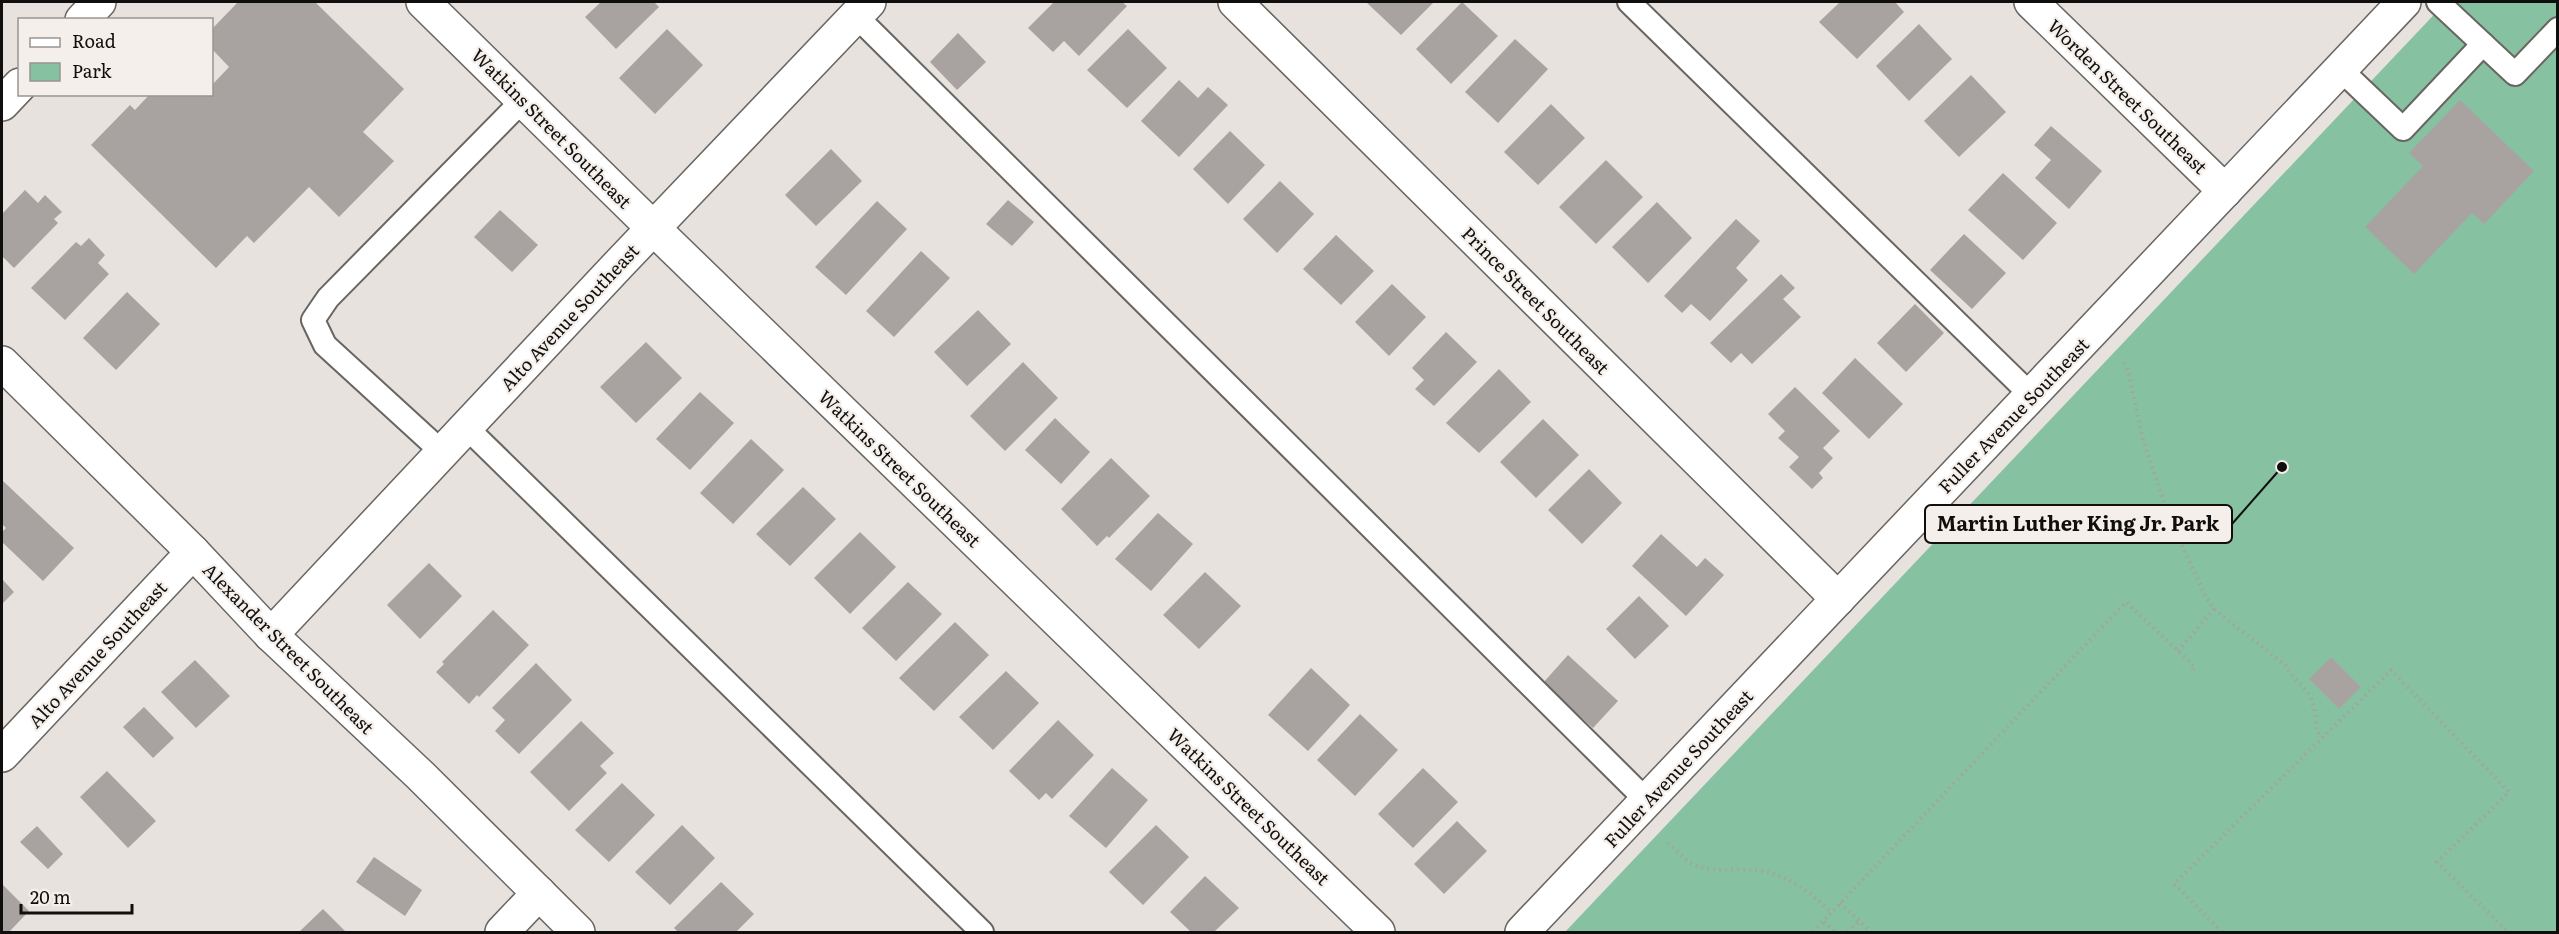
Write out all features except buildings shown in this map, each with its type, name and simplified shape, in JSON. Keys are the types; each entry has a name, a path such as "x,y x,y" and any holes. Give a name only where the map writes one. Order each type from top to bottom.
{"street":[{"path":"84,18 99,2"},
{"name":"Watkins Street Southeast","path":"423,2 1378,933"},
{"name":"Prince Street Southeast","path":"1234,2 1838,598"},
{"name":"Worden Street Southeast","path":"2031,2 2225,191"},
{"name":"Fuller Avenue Southeast","path":"1522,933 2403,2"},
{"name":"Alto Avenue Southeast","path":"271,634 862,9"},
{"path":"2,104 18,87"},
{"name":"Alexander Street Southeast","path":"2,363 193,552 271,634 422,777 578,933"},
{"name":"Alto Avenue Southeast","path":"2,755 193,552"},
{"path":"502,933 539,893"}],"lane":[{"path":"1629,2 2032,396"},
{"path":"2438,2 2515,74 2558,29"},
{"path":"862,9 1647,801"},
{"path":"2340,69 2403,129 2483,44"},
{"path":"442,452 325,345 314,320 328,298 523,100"},
{"path":"466,427 982,933"}],"path":[{"path":"2124,363 2127,367 2143,439 2169,517 2205,595 2214,609 2286,666 2290,675 2309,694 2316,717 2317,732 2323,737"},
{"path":"1813,933 2126,602 2195,667 2193,670"},
{"path":"2178,651 2214,609"},
{"path":"2222,933 2174,884 2391,669 2509,792 2437,862 2508,933"},
{"path":"1668,843 1683,858 1698,866 1764,871 1789,880 1811,893 1832,913"},
{"path":"1840,903 1871,933"},
{"path":"1848,933 1859,921"},
{"path":"1824,922 1835,933"}],"green space":[{"path":"2446,2 2557,2 2557,932 1565,932"}],"place":[{"name":"Martin Luther King Jr. Park","path":"2282,467"}]}
